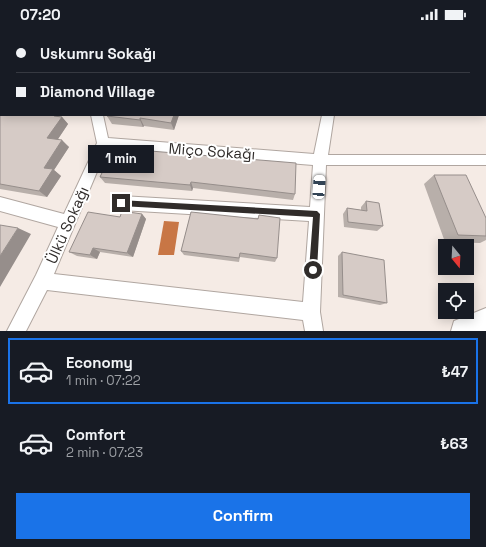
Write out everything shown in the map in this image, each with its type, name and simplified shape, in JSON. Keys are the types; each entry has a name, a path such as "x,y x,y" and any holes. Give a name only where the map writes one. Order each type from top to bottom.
{"main road":[{"path":"464,331 486,322"}],"street":[{"path":"97,116 103,143"},
{"path":"314,331 311,312 320,160 328,116"},
{"name":"Miço Sokağı","path":"103,143 320,160 486,160"},
{"name":"Ülkü Sokağı","path":"16,331 42,281 103,143"},
{"path":"121,203 317,214"},
{"path":"0,204 68,222"},
{"path":"42,281 311,312"}],"shaded area":[{"path":"164,221 179,222 174,255 158,255"}],"building":[{"path":"0,116 62,117 47,138 62,140 44,168 53,169 39,191 0,184"},
{"path":"107,116 174,116 171,123 140,118 140,120"},
{"path":"114,148 296,163 295,194 191,182 190,185 100,177"},
{"path":"434,175 466,175 486,218 486,236 458,235"},
{"path":"366,201 379,203 383,226 348,222 347,208 367,211"},
{"path":"122,211 142,214 127,253 93,248 90,255 69,252 88,212 120,217"},
{"path":"191,212 258,219 259,215 280,218 277,258 240,253 239,258 181,251"},
{"path":"0,225 18,228 0,256"},
{"path":"342,252 384,260 387,303 343,295"}],"route":[{"path":"121,203 317,214 313,270"}]}
